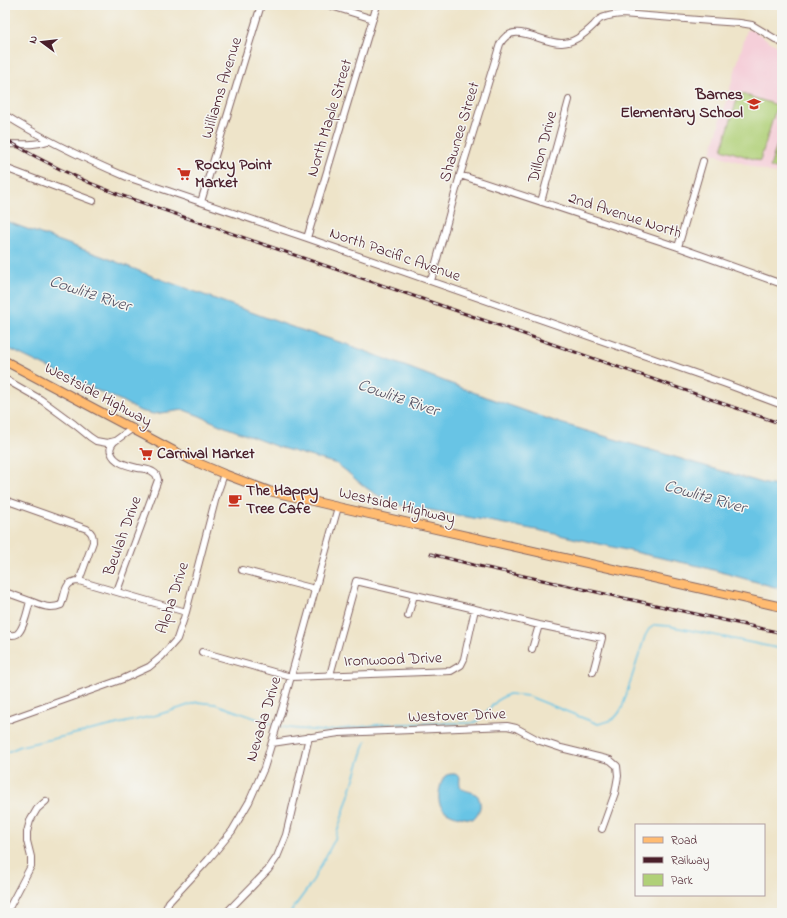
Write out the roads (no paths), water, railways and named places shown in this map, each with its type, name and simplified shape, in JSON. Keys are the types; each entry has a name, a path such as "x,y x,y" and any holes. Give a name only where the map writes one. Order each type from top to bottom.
{"main road":[{"name":"Westside Highway","path":"5,361 191,460 224,474 270,490 338,507 782,607"}],"street":[{"name":"Williams Avenue","path":"201,202 261,5"},
{"path":"328,5 373,19"},
{"name":"North Maple Street","path":"307,238 377,5"},
{"name":"Shawnee Street","path":"431,281 460,175 500,44 504,38 516,32 562,43 571,41 580,36 600,19 609,15 622,14 752,25 782,43"},
{"name":"Dillon Drive","path":"541,202 569,100"},
{"name":"North Pacific Avenue","path":"5,115 48,141 127,177 726,384 782,406"},
{"path":"5,144 32,144 48,141"},
{"path":"678,247 703,161"},
{"path":"5,168 93,201"},
{"name":"2nd Avenue North","path":"460,175 678,247 782,284"},
{"path":"5,379 40,399 93,440 102,443 110,443 133,428"},
{"name":"Beulah Drive","path":"30,601 46,607 56,607 60,605 69,583 74,581 117,591 158,480 157,475 154,472 147,469 132,467 117,461 112,456 110,450 115,441"},
{"name":"Alpha Drive","path":"5,721 123,679 149,667 161,657 176,638 186,612 216,497 224,474"},
{"path":"5,500 92,532 93,542 79,581"},
{"name":"Nevada Drive","path":"164,913 169,902 208,860 232,831 249,802 264,768 282,710 338,507"},
{"path":"242,570 315,589"},
{"path":"330,675 356,581 539,625 602,638 593,672"},
{"path":"117,591 186,612"},
{"path":"5,592 30,601 22,629 18,634 5,634"},
{"path":"408,616 414,595"},
{"name":"Ironwood Drive","path":"291,678 330,675 452,671 461,665 464,659 475,609"},
{"path":"532,649 539,625"},
{"path":"202,652 291,678"},
{"name":"Westover Drive","path":"272,743 339,733 507,726 516,728 540,741 561,748 610,760 617,766 618,776 614,793 602,829"},
{"path":"226,913 268,870 278,857 286,835 309,737"},
{"path":"5,910 10,906 31,866 27,832 30,820 37,809 46,801"}],"water":[{"name":"Cowlitz River","path":"5,221 292,327 349,345 486,397 560,423 766,484 782,487 782,589 699,566 542,531 402,506 378,496 337,464 278,447 184,410 153,414 140,411 120,400 89,387 5,347"},
{"path":"455,774 460,777 460,786 463,790 472,792 478,796 480,807 473,819 453,815 443,809 440,804 439,791 445,776"}],"waterway":[{"path":"278,726 325,731 384,724 472,723 477,721 499,699 509,694 528,696 598,724 613,719 622,708 645,636 649,629 655,625 669,626 782,649"},
{"path":"5,753 21,746 157,715 197,702 215,704 275,725"},
{"path":"289,913 311,884 335,839 366,741"}],"railway":[{"path":"5,139 61,170 120,195 782,424"},
{"path":"431,554 474,565 782,633"}],"place":[{"name":"Barnes Elementary School","path":"754,104"},
{"name":"Rocky Point Market","path":"184,174"},
{"name":"Carnival Market","path":"146,454"},
{"name":"The Happy Tree Cafe","path":"235,500"}]}
